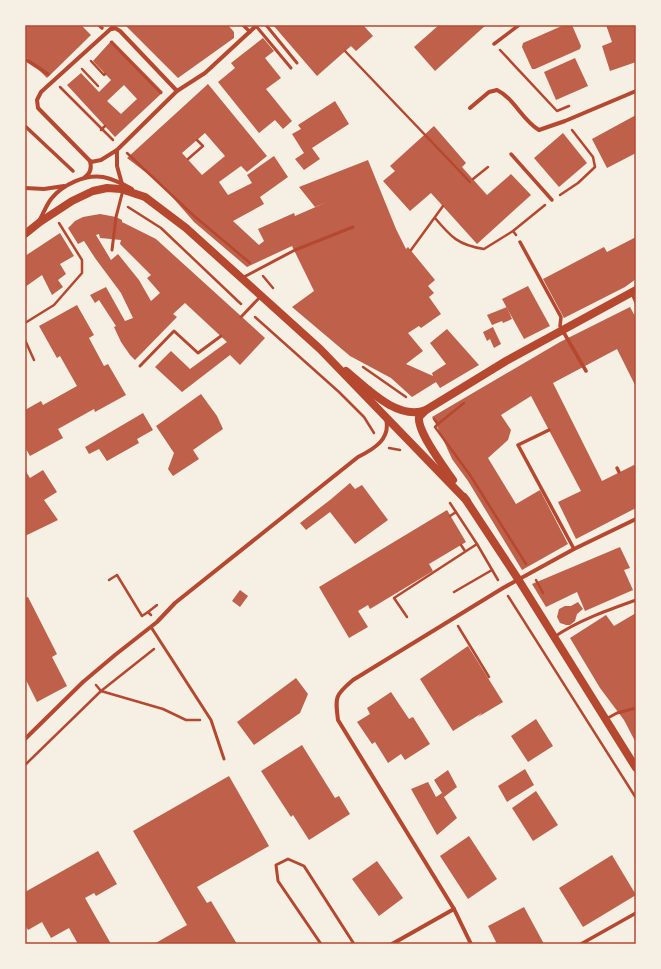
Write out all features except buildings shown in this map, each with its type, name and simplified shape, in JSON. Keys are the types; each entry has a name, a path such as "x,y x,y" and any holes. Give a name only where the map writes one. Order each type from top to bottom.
{"main road":[{"path":"25,234 33,227 80,196 101,189 123,186 145,197 186,228 320,349 381,399 401,411 408,412 426,410 506,361 633,291"},
{"path":"320,349 386,419 445,477 467,501"},
{"path":"426,410 419,419 420,428 428,443 518,579 636,768"}],"street":[{"path":"81,180 90,172 90,161 39,109 37,103 38,96 74,61 116,25"},
{"path":"243,25 250,32"},
{"path":"90,161 93,162 101,160 119,148 177,91 205,73 257,25"},
{"path":"494,44 519,25"},
{"path":"110,30 116,28 120,31 177,91"},
{"path":"25,59 48,74"},
{"path":"470,108 489,92 497,90 505,94 539,130 565,121 636,91"},
{"path":"25,126 73,171"},
{"path":"119,148 117,166 123,186"},
{"path":"511,154 552,200"},
{"path":"25,188 54,188 81,180 100,177 109,178 123,186"},
{"path":"33,227 41,217 51,199 70,184"},
{"path":"520,242 561,317 560,326 562,331 586,371"},
{"path":"25,739 89,677 151,627 175,603 352,462 381,441 386,436 386,419"},
{"path":"549,430 518,445 574,549"},
{"path":"471,944 454,909 338,720 335,701 342,689 353,680 503,588 574,549 636,519"},
{"path":"392,944 454,909"},
{"path":"581,944 636,914"}],"lane":[{"path":"257,25 291,68"},
{"path":"266,25 297,63"},
{"path":"112,250 123,186"},
{"path":"242,278 295,250 353,227"},
{"path":"633,291 636,303"},
{"path":"241,317 261,296"},
{"path":"140,366 174,331 198,353 221,336"},
{"path":"554,637 570,627 605,611 636,600"},
{"path":"151,627 211,720 224,759"},
{"path":"606,719 616,714 636,708"},
{"path":"321,944 278,881 276,865 288,859 304,866 354,944"}],"path":[{"path":"110,40 163,96"},
{"path":"494,44 557,111 571,105"},
{"path":"345,51 472,180 488,166"},
{"path":"74,61 98,86"},
{"path":"94,65 104,75 105,74"},
{"path":"54,80 101,130 114,141 119,148 193,215 257,269 277,293"},
{"path":"435,218 450,235 465,245 471,247 484,249 514,231 526,219 578,183 595,167 593,157 565,121"},
{"path":"101,130 106,126"},
{"path":"114,141 119,136"},
{"path":"188,159 203,146 197,140"},
{"path":"120,202 161,228 247,310 339,392 364,417 374,434"},
{"path":"411,250 443,206"},
{"path":"25,323 54,305 82,273 82,260 58,222"},
{"path":"514,231 520,242"},
{"path":"25,340 34,360"},
{"path":"360,366 410,399"},
{"path":"387,448 398,449 404,452"},
{"path":"448,500 636,798"},
{"path":"450,516 456,512"},
{"path":"407,617 394,598 477,544"},
{"path":"461,545 465,551"},
{"path":"454,592 492,570"},
{"path":"109,580 117,575 142,616 148,612"},
{"path":"456,624 489,677"},
{"path":"25,765 101,691 162,643"},
{"path":"89,677 101,691 163,709 186,720 211,720"}]}
